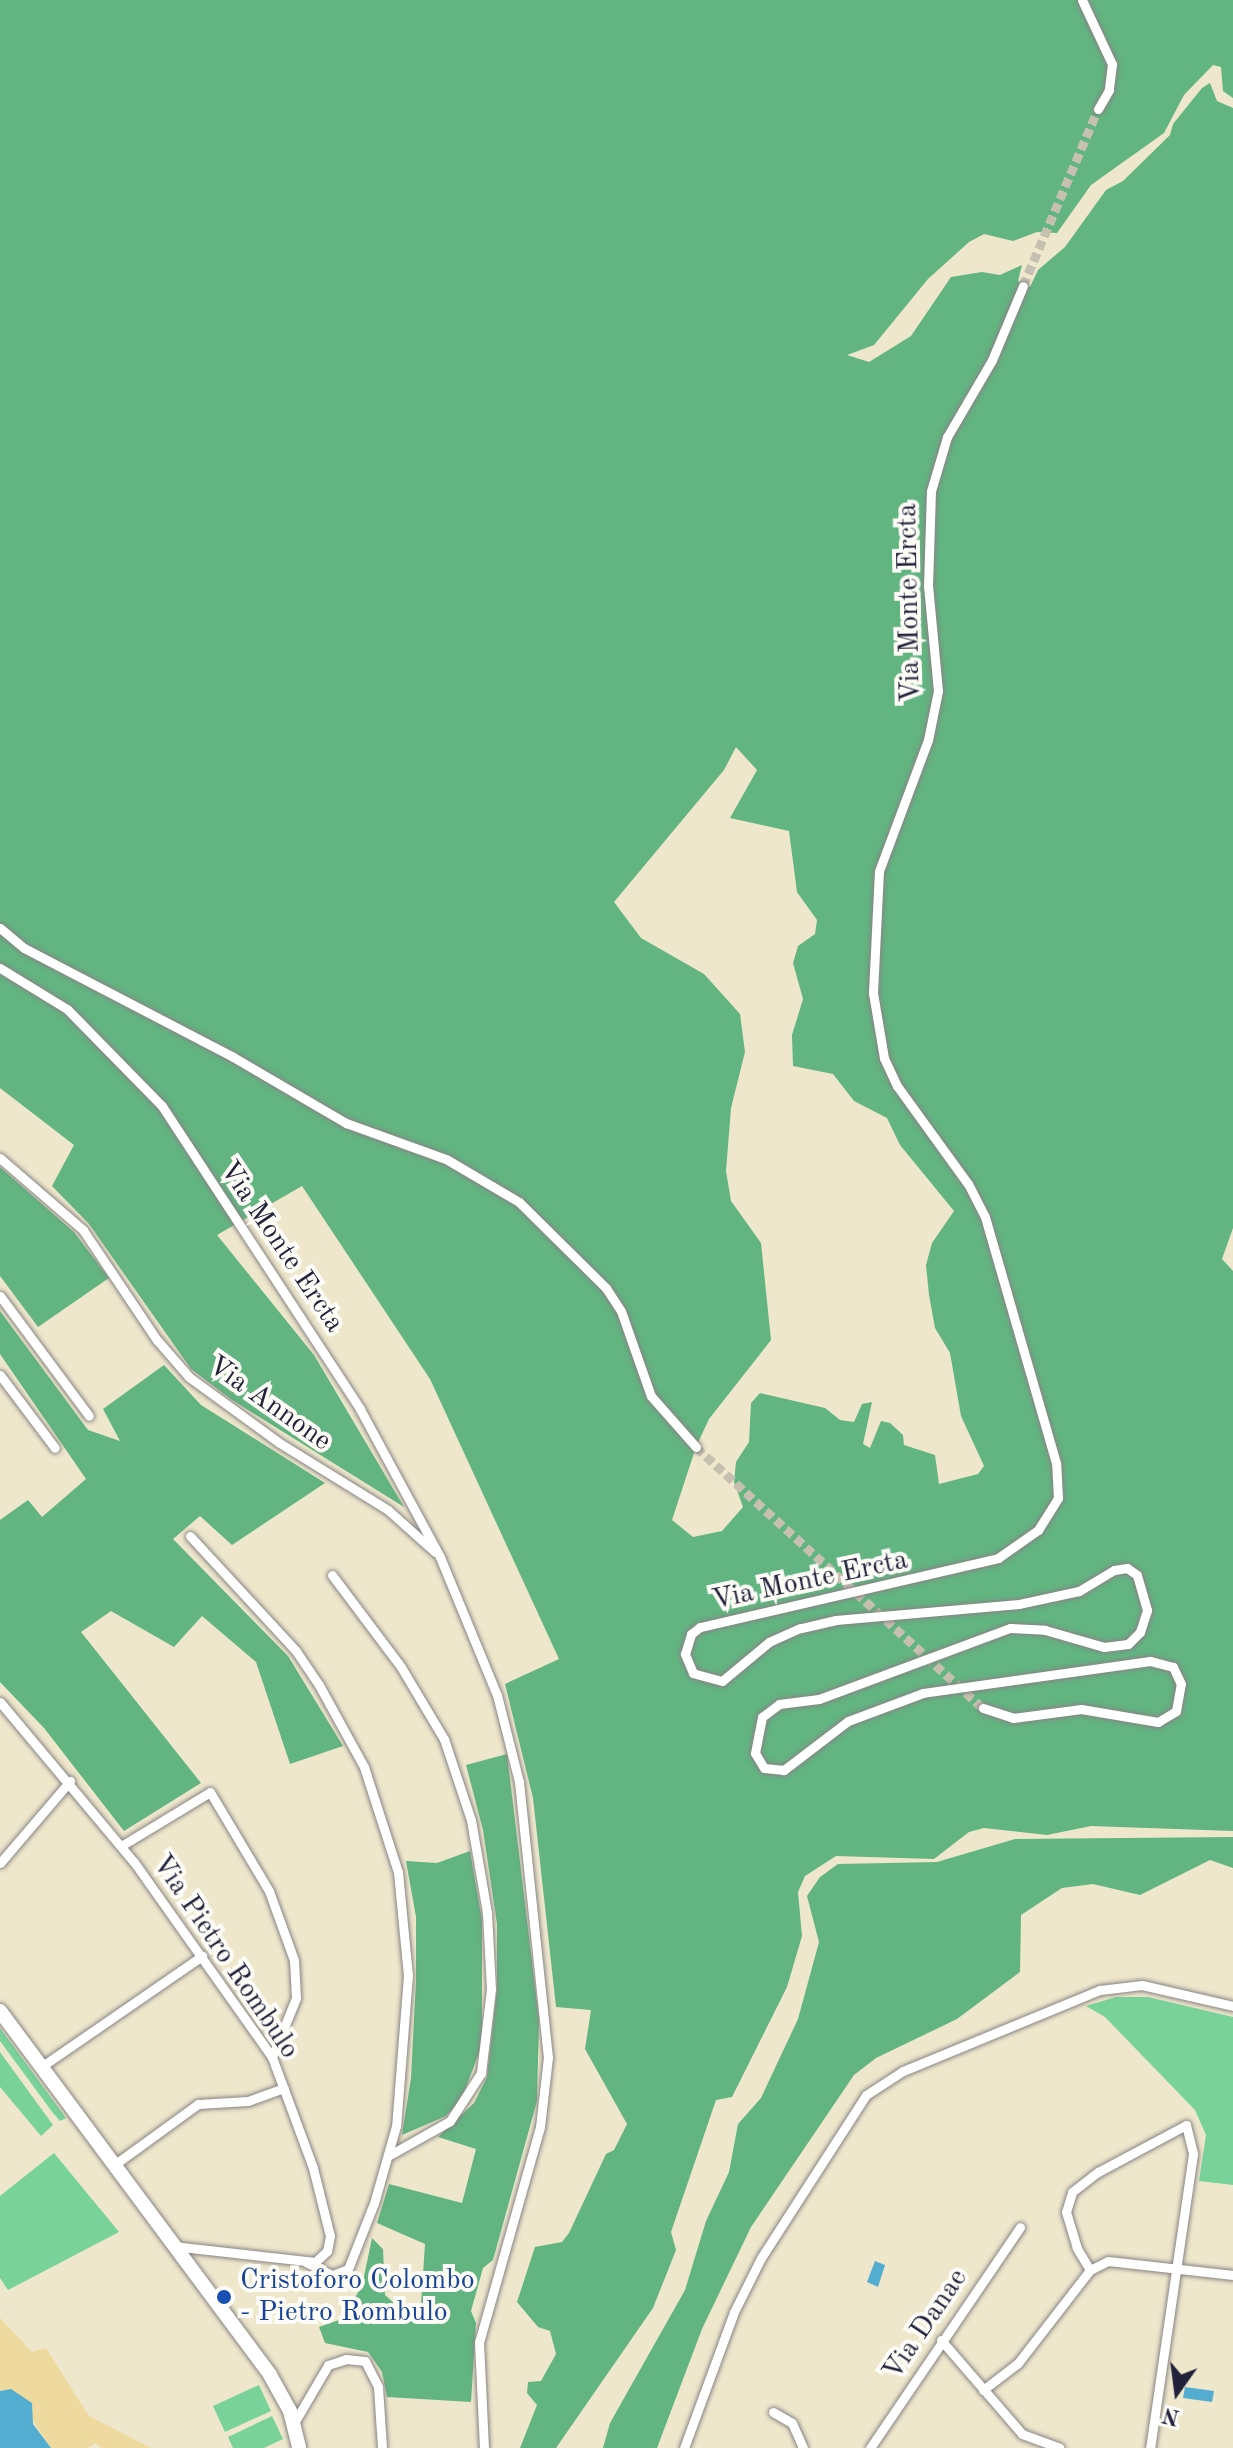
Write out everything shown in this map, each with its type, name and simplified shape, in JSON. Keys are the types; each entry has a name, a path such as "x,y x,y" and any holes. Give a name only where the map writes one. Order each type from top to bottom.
{"main road":[{"path":"0,2011 270,2375 294,2423 299,2448"}],"street":[{"path":"1082,0 1112,64 1109,90 1098,109"},
{"name":"Via Monte Ercta","path":"983,1708 1013,1718 1081,1709 1158,1722 1176,1711 1181,1684 1173,1667 1150,1661 923,1693 848,1721 784,1770 764,1768 755,1753 762,1717 779,1704 819,1699 1010,1628 1045,1630 1104,1647 1128,1644 1140,1632 1147,1610 1137,1575 1120,1568 1079,1591 1019,1604 836,1620 800,1628 769,1642 722,1681 693,1673 685,1654 691,1634 700,1627 998,1558 1038,1530 1058,1498 1056,1463 985,1217 968,1184 897,1086 884,1058 873,993 879,871 928,740 938,691 928,586 931,491 947,437 988,367 1023,286"},
{"path":"0,928 24,948 246,1064 346,1123 446,1159 519,1202 606,1288 621,1311 657,1407 696,1447"},
{"name":"Via Monte Ercta","path":"0,968 67,1009 162,1106 245,1240 331,1359 440,1557 497,1695 512,1748 547,2026 547,2084 540,2127 479,2342 484,2448"},
{"name":"Via Annone","path":"0,1158 83,1230 157,1340 189,1377 278,1442 388,1510 440,1557"},
{"path":"0,1296 89,1416"},
{"path":"0,1375 55,1448"},
{"path":"173,2246 307,2263 332,2275 348,2269 388,2156 401,2090 408,1975 398,1872 378,1803 343,1725 296,1651 190,1536"},
{"path":"332,1575 401,1667 444,1739 471,1820 491,1949 490,2029 475,2086 450,2121 388,2156"},
{"name":"Via Pietro Rombulo","path":"0,1702 70,1781 121,1846 272,2057 329,2228 327,2251 307,2263"},
{"path":"0,1863 70,1781"},
{"path":"121,1846 210,1792 272,1898 294,1960 296,1998 272,2057"},
{"path":"41,2067 202,1956"},
{"path":"684,2448 734,2312 761,2258 866,2095 903,2071 1100,1990 1142,1985 1233,2006"},
{"path":"114,2165 198,2104 248,2101 284,2088"},
{"path":"1090,2270 1077,2248 1066,2212 1072,2192 1098,2172 1186,2125 1193,2154 1150,2448"},
{"name":"Via Danae","path":"870,2448 1020,2227"},
{"path":"983,2390 1018,2363 1090,2270 1108,2261 1233,2275"},
{"path":"941,2340 1022,2434 1034,2444 1060,2448"},
{"path":"294,2423 328,2365 346,2359 365,2361 378,2387 382,2448"},
{"path":"773,2412 792,2423 803,2448"}],"green space":[{"path":"0,0 1233,0 1233,98 1223,91 1221,67 1213,65 1184,95 1164,133 1091,185 1057,233 1037,232 1013,241 984,234 969,242 928,279 874,345 847,355 869,362 911,336 951,277 982,272 1000,275 1022,265 1018,281 1030,287 1038,270 1065,247 1106,190 1123,181 1170,135 1173,124 1202,88 1210,83 1217,101 1233,108 1233,1228 1222,1259 1233,1271 1233,1831 1091,1826 1047,1835 984,1828 969,1832 934,1859 836,1856 805,1876 798,1892 802,1936 787,1987 732,2097 716,2100 671,2232 676,2250 653,2308 556,2448 520,2448 537,2405 527,2393 528,2382 541,2381 556,2354 550,2331 538,2327 517,2302 535,2247 562,2242 569,2233 606,2154 614,2150 627,2124 585,2049 591,2010 556,2007 533,1798 505,1684 559,1659 430,1379 302,1186 217,1235 314,1355 404,1507 232,1400 191,1369 89,1224 52,1186 74,1145 0,1088","holes":["736,747 757,770 730,818 789,831 797,892 817,920 815,934 798,946 793,963 803,999 792,1035 793,1066 833,1074 854,1101 887,1118 900,1145 954,1211 932,1243 926,1265 929,1295 935,1328 950,1353 961,1416 984,1466 978,1474 939,1484 935,1455 904,1445 903,1435 890,1423 881,1421 870,1448 863,1444 872,1402 862,1404 854,1422 840,1420 825,1408 760,1393 751,1403 749,1442 736,1462 734,1482 743,1507 722,1531 693,1537 672,1520 696,1447 709,1419 771,1340 761,1243 731,1201 726,1171 731,1108 745,1052 740,1014 704,974 641,938 614,902 724,770"]},
{"path":"0,1167 74,1232 109,1278 38,1327 0,1276"},
{"path":"0,1311 88,1430 120,1441 103,1409 164,1365 201,1405 325,1483 232,1545 200,1516 173,1539 288,1656 343,1746 290,1764 256,1662 202,1616 174,1647 111,1611 81,1632 201,1783 124,1831 44,1728 0,1682 0,1520 28,1500 42,1517 86,1479 0,1354"},
{"path":"507,1754 539,2020 537,2101 493,2260 483,2268 471,2311 476,2323 471,2402 387,2397 382,2372 368,2352 325,2343 319,2327 342,2319 362,2286 372,2238 383,2249 385,2295 397,2306 421,2305 425,2244 377,2223 389,2184 462,2203 476,2149 438,2137 474,2103 487,2077 497,1989 497,1924 483,1830 466,1765"},
{"path":"1233,1837 1233,1868 1210,1860 1140,1895 1093,1884 1062,1888 1021,1915 1020,1972 957,2019 876,2058 854,2075 751,2227 702,2329 657,2448 603,2448 610,2423 685,2290 706,2221 729,2172 738,2124 761,2098 798,2019 819,1942 807,1896 820,1877 838,1864 937,1862 1015,1839"},
{"path":"470,1851 482,1920 482,2045 462,2098 446,2116 402,2135 411,2078 416,1980 416,1917 406,1861 437,1863"},
{"path":"1116,1997 1148,1997 1233,2017 1233,2185 1199,2181 1206,2135 1195,2110 1105,2017 1086,2006"},
{"path":"0,2028 66,2118 60,2121 53,2113 0,2041"},
{"path":"0,2052 53,2125 41,2136 0,2087"},
{"path":"54,2153 119,2232 8,2290 0,2278 0,2196"},
{"path":"259,2385 271,2411 225,2432 213,2406"},
{"path":"272,2416 283,2439 264,2448 233,2448 228,2437"}],"sand":[{"path":"0,2318 32,2352 46,2348 89,2416 151,2448 101,2448 95,2443 88,2448 51,2448 11,2389 0,2391"}],"water":[{"path":"875,2261 885,2265 878,2287 867,2282"},
{"path":"1185,2387 1214,2391 1212,2402 1183,2398"},
{"path":"11,2389 32,2403 33,2424 51,2448 0,2448 0,2391"}],"tunnel":[{"path":"1023,286 1098,109"},
{"path":"696,1447 983,1708"}],"place":[{"name":"Cristoforo Colombo - Pietro Rombulo","path":"224,2297"}]}
